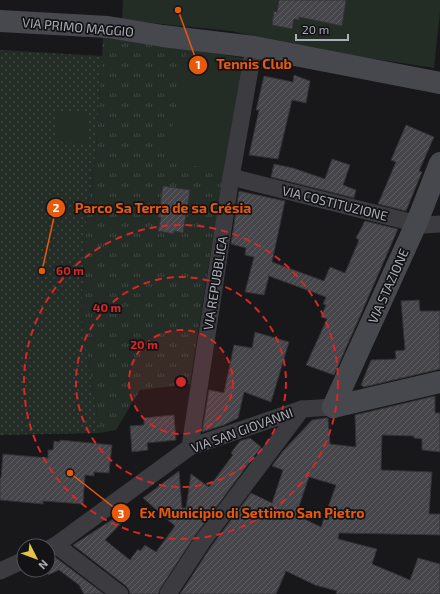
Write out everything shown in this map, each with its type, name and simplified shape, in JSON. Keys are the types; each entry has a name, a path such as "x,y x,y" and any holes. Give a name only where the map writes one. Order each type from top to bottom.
{"street":[{"name":"VIA PRIMO MAGGIO","path":"0,21 108,27 254,48 440,83"},
{"name":"VIA REPUBBLICA","path":"190,447 231,177 254,48"},
{"name":"VIA STAZIONE","path":"332,407 417,222 440,164"},
{"name":"VIA COSTITUZIONE","path":"231,177 406,221 424,224 440,224"},
{"name":"VIA SAN GIOVANNI","path":"56,544 190,447 302,409 332,407 440,382"},
{"path":"168,594 202,542 302,409"},
{"path":"56,550 120,594"},
{"path":"0,571 16,564"}],"green space":[{"path":"123,0 440,0 434,68 323,51 231,31 122,20"},
{"path":"103,37 187,49 225,171 190,384 140,390 116,430 100,433 81,317 86,224 96,149"},
{"path":"187,49 244,58 225,171 166,161"},
{"path":"0,50 102,56 96,149 86,224 81,317 100,433 0,435"},
{"path":"57,111 88,112 87,143 56,142"}],"building":[{"path":"279,0 346,0 342,26 299,17 299,20 294,19 292,29 272,25 274,11 277,12"},
{"path":"294,75 310,81 306,103 292,100 278,159 249,155 259,110 256,110 264,76 293,82"},
{"path":"406,125 434,137 419,171 422,172 406,211 378,204 396,162 391,160"},
{"path":"332,159 350,165 343,185 356,190 354,198 271,177 274,164 293,168 325,179"},
{"path":"163,186 190,190 183,233 174,231 174,234 158,231 161,217 158,217"},
{"path":"239,191 285,201 272,262 324,281 330,267 345,273 359,240 356,238 365,221 398,229 334,375 306,365 327,319 321,317 326,305 323,304 326,297 269,276 264,295 245,292 254,257 245,255 246,248 231,244"},
{"path":"419,300 420,311 440,311 440,369 364,387 361,385 371,360 396,359 395,351 405,350 401,301"},
{"path":"255,332 289,342 271,402 244,392 238,418 224,425 202,432 209,390 224,393 234,345 252,348"},
{"path":"435,396 435,413 440,413 440,452 422,450 422,439 414,438 414,436 382,435 381,470 432,472 429,514 440,514 440,535 339,533 338,539 377,549 372,564 410,580 418,558 440,564 440,594 336,594 337,591 315,585 286,571 276,594 180,594 210,548 251,493 272,503 283,470 272,466 283,451 312,420 328,418 330,444 356,447 355,415","holes":["309,477 336,485 321,527 296,515"]},
{"path":"174,415 176,440 147,443 148,450 132,452 130,426 144,425 144,418"},
{"path":"250,438 261,447 194,537 158,594 130,594 126,586 73,545 124,512 128,516 105,540 130,560 138,549 140,551 145,545 156,552 175,526 143,498 179,471 182,508 186,508 191,474 209,487 233,455 231,453 240,441"},
{"path":"60,440 112,445 109,473 94,472 94,476 85,475 83,504 43,501 43,504 0,500 0,478 3,454 48,458 48,450 53,450 54,441 60,442"},
{"path":"56,558 104,594 84,594 79,585 59,570 56,571"}],"place":[{"name":"Tennis Club","path":"178,10"},
{"name":"Parco Sa Terra de sa Crésia","path":"42,271"},
{"name":"Ex Municipio di Settimo San Pietro","path":"70,473"}]}
